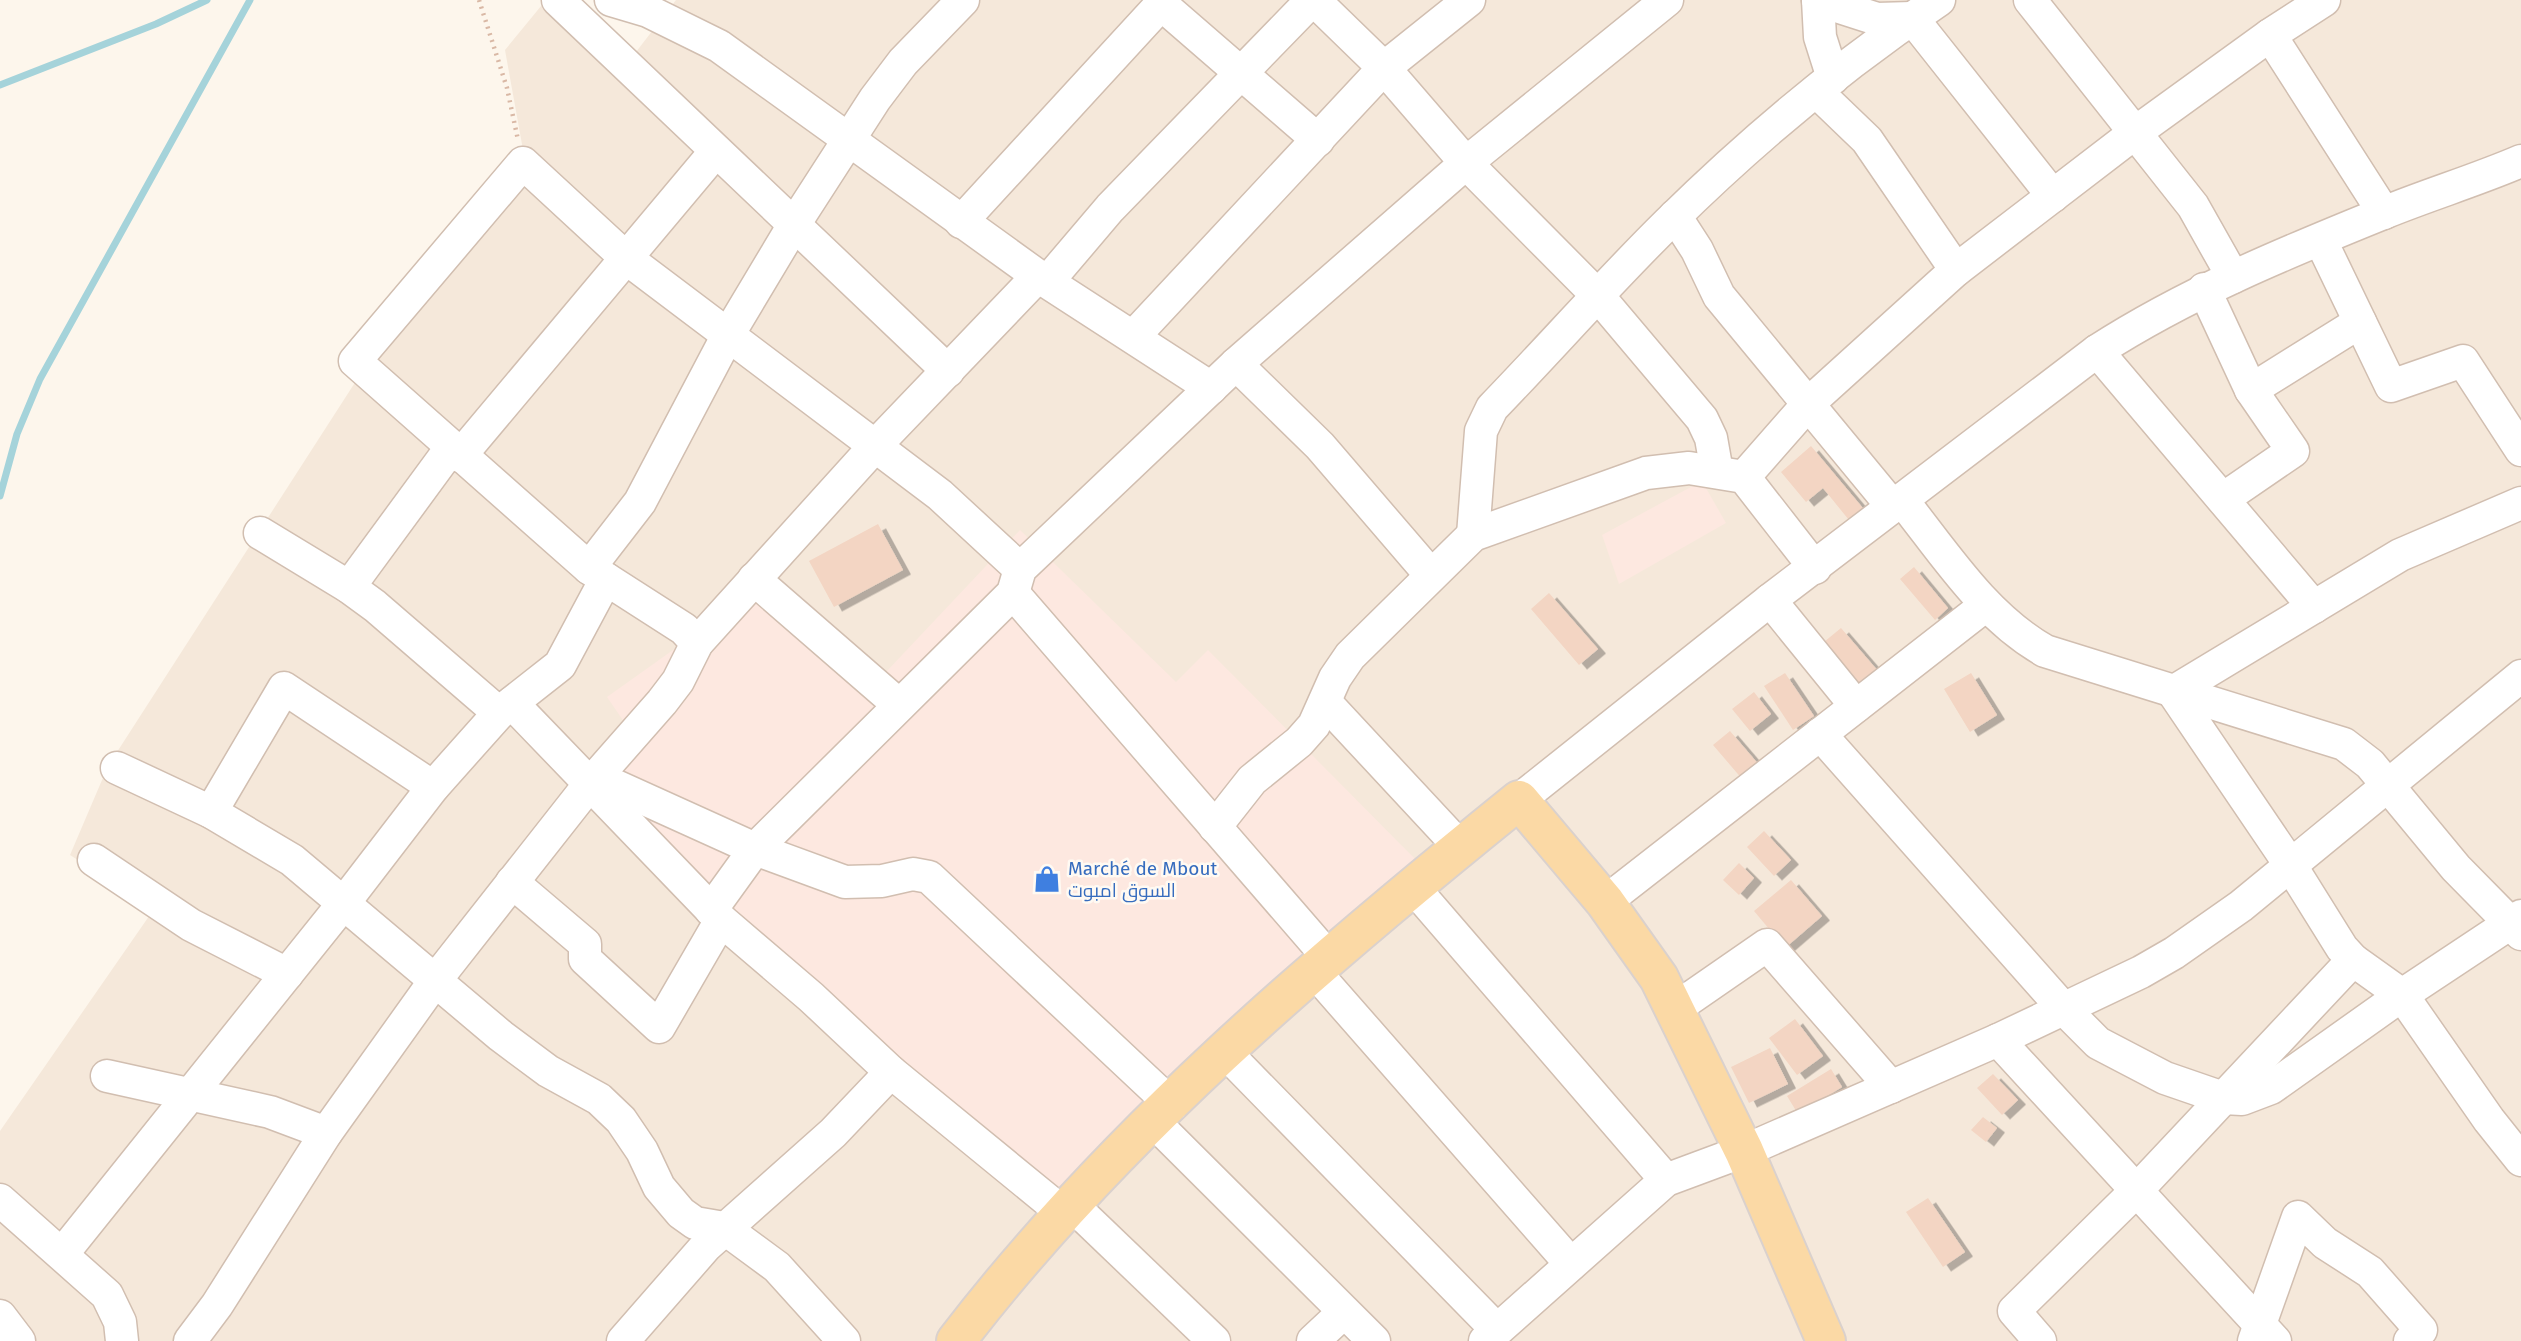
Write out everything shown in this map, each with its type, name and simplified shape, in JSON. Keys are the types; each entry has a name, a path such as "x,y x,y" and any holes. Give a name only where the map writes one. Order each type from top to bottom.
{"main road":[{"path":"956,1341 1066,1208 1163,1113 1322,965 1519,800 1605,902 1642,951 1676,1008 1744,1151 1826,1341"}],"street":[{"path":"558,0 948,371"},
{"path":"611,0 648,10 719,46 961,222 1211,388"},
{"path":"63,1253 288,974 433,787 505,708 560,665 597,573 640,502 728,335 795,223 887,81 963,0"},
{"path":"190,1341 217,1305 326,1133 435,982 592,781 663,702 678,681 697,642 876,444 1043,278 1313,0 1384,68 1466,163 1598,297 1702,419 1730,474 1815,568"},
{"path":"1134,336 1384,68 1469,0"},
{"path":"512,883 585,944 585,959 659,1027 716,915 755,849 900,705 1016,581 1236,364 1466,163 1667,0"},
{"path":"1912,18 1877,19 1818,0 1824,84 1867,140 1956,270"},
{"path":"1473,535 1481,431 1492,408 1675,216 1824,84 1939,0"},
{"path":"2030,0 2200,217 2233,277"},
{"path":"1730,474 1956,270 2136,132 2270,35 2324,0"},
{"path":"961,222 1163,2 1318,140"},
{"path":"1912,18 2053,196"},
{"path":"2270,35 2384,213"},
{"path":"349,587 456,452 716,151"},
{"path":"1519,800 1770,600 2097,351 2143,321 2204,289 2384,213 2521,161"},
{"path":"697,642 684,629 597,573 456,452 355,360 523,163 626,258 876,444 940,495 1016,581 1215,827 1322,965 1571,1264"},
{"path":"1675,216 1693,243 1720,296 1809,403 2007,626 2045,651 2344,744 2370,764 2385,785 2478,891 2518,924 2402,995 2271,1088 2242,1099 2223,1098 2187,1088 2098,1043 2063,1008 1820,734"},
{"path":"2321,241 2391,386 2463,361 2521,450"},
{"path":"2204,289 2251,390 2293,451 2223,499"},
{"path":"2251,390 2360,322"},
{"path":"2097,351 2314,607"},
{"path":"1236,364 1320,446 1430,574"},
{"path":"1215,827 1252,779 1299,743 1314,725 1335,678 1350,656 1430,574 1473,535 1646,473 1689,468 1730,474"},
{"path":"2173,692 2400,555 2521,503"},
{"path":"260,533 349,587 505,708 592,781 716,915 811,997 891,1072 1066,1208 1214,1341"},
{"path":"754,579 900,705"},
{"path":"1770,600 1856,706"},
{"path":"1605,902 1986,605"},
{"path":"1226,1053 1491,1335 1666,1180 1744,1151 1998,1040 2141,972 2174,953 2241,905 2385,785 2517,687"},
{"path":"211,812 284,688 433,787"},
{"path":"2173,692 2289,863 2342,948 2353,960 2402,995 2483,1112 2521,1160"},
{"path":"1325,702 1460,847"},
{"path":"117,768 211,812 292,860 435,982 548,1071 599,1099 611,1109 642,1151 659,1187 681,1213 695,1223 724,1228 778,1267 844,1341"},
{"path":"592,781 755,849 845,882 882,881 914,874 929,877 1163,1113 1344,1312 1374,1341"},
{"path":"94,860 191,925 288,974"},
{"path":"1413,887 1666,1180"},
{"path":"1676,1008 1767,946 1891,1087"},
{"path":"2040,1341 2014,1311 2136,1191 2353,960"},
{"path":"1998,1040 2263,1336"},
{"path":"623,1341 724,1228 833,1133 891,1072"},
{"path":"107,1076 270,1112 326,1133"},
{"path":"0,1200 63,1253 107,1295 120,1322 122,1341"},
{"path":"2263,1336 2298,1217 2325,1243 2370,1272 2421,1330 2410,1341"},
{"path":"1313,1341 1344,1312"},
{"path":"0,1315 19,1341"}],"path":[{"path":"479,0 507,88 523,163"}],"shaded area":[{"path":"546,0 580,0 636,52 676,0 2521,0 2521,1341 0,1341 0,1131 154,909 70,855 108,766 356,381 529,183 505,50"},
{"path":"1702,481 1726,523 1619,584 1602,535"},
{"name":"Marché de Mbout السوق امبوت","path":"1020,530 1176,682 1208,650 1419,863 1063,1197 896,1065 606,789 642,748 607,697 756,591 870,689"}],"building":[{"path":"1811,446 1867,513 1853,525 1823,488 1806,502 1781,472"},
{"path":"878,524 903,570 834,607 809,561"},
{"path":"1914,567 1948,608 1935,620 1900,579"},
{"path":"1549,593 1598,649 1579,665 1531,609"},
{"path":"1841,628 1878,671 1861,685 1824,642"},
{"path":"1785,673 1814,716 1793,730 1764,686"},
{"path":"1971,673 1997,715 1970,732 1944,689"},
{"path":"1754,692 1771,714 1750,731 1732,709"},
{"path":"1730,731 1766,773 1749,787 1713,745"},
{"path":"1764,831 1791,860 1774,876 1747,847"},
{"path":"1739,863 1754,878 1739,895 1723,880"},
{"path":"1791,880 1822,916 1785,948 1754,911"},
{"path":"1795,1019 1823,1056 1797,1075 1769,1038"},
{"path":"1770,1048 1788,1084 1749,1103 1731,1067"},
{"path":"1831,1069 1842,1087 1798,1114 1787,1096"},
{"path":"1993,1074 2018,1100 2002,1115 1977,1088"},
{"path":"1983,1117 1997,1128 1986,1142 1971,1130"},
{"path":"1928,1198 1965,1252 1943,1267 1906,1212"}],"waterway":[{"path":"0,85 156,24 207,0"},
{"path":"0,496 17,434 40,379 250,0"}],"place":[{"name":"Marché de Mbout السوق امبوت","path":"1047,879"}]}
